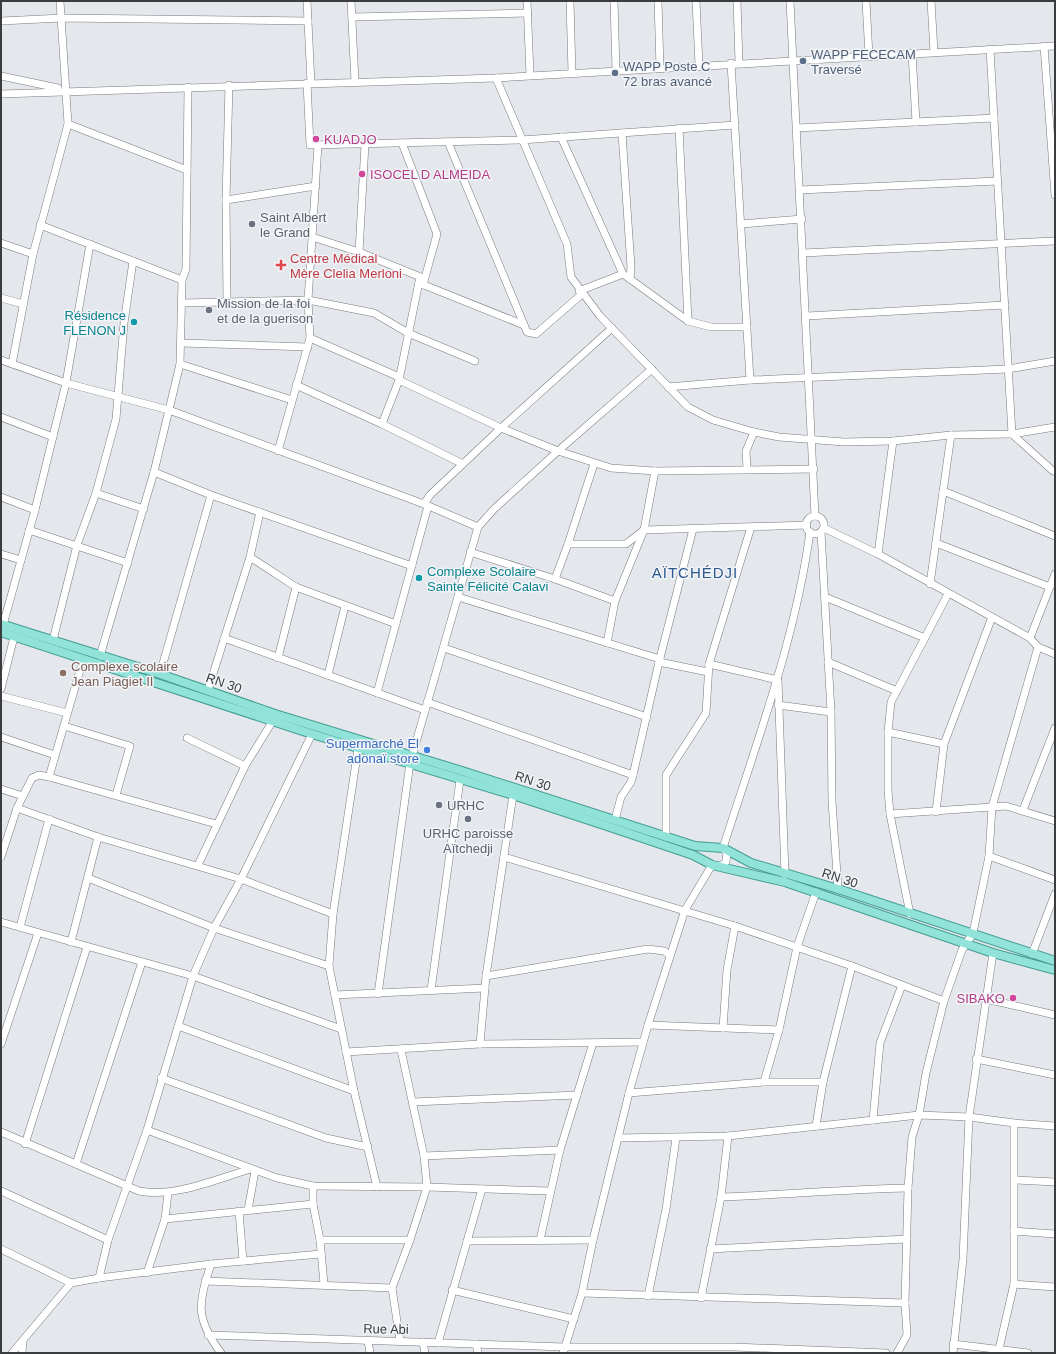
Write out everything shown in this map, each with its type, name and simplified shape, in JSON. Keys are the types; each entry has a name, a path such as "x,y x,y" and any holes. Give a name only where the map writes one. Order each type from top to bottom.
{"main road":[{"name":"RN 30","path":"2,627 53,640 160,674 411,760 615,820 695,846 723,848 751,863 838,889 1055,961"},
{"name":"RN 30","path":"2,627 14,637 272,722 358,749 411,760 460,780 513,795 693,855 712,865 785,882 994,953 1055,970"}],"street":[{"path":"12,364 33,254 68,124 60,1"},
{"path":"307,1 310,145 521,140 735,124"},
{"path":"352,1 355,82"},
{"path":"527,1 530,76"},
{"path":"570,1 572,73"},
{"path":"614,1 616,70"},
{"path":"658,1 660,68"},
{"path":"696,1 699,65"},
{"path":"737,1 735,124 750,380"},
{"path":"790,1 807,316 815,516"},
{"path":"866,1 869,56"},
{"path":"931,1 934,52"},
{"path":"352,17 528,13"},
{"path":"1,21 62,18 308,21"},
{"path":"1044,46 1055,195"},
{"path":"1,94 66,90 496,78 699,65 1055,46"},
{"path":"990,49 1012,434 1053,471"},
{"path":"912,53 916,122"},
{"path":"1,76 66,90"},
{"path":"496,78 521,140 567,244 568,267 571,278 581,293 612,328 688,407 702,415 726,425 754,432 813,440 860,442 893,441 951,435 1012,434 1055,427"},
{"path":"227,301 226,200 229,85"},
{"path":"100,656 144,509 180,364 182,343 182,280 186,269 188,87"},
{"path":"797,128 994,118"},
{"path":"68,124 187,170"},
{"path":"679,128 688,321"},
{"path":"622,133 631,267 630,279"},
{"path":"561,137 623,274 688,321 711,327 747,327"},
{"path":"448,142 527,332 536,334 581,293 623,274"},
{"path":"382,424 399,379 408,333 437,234 402,143"},
{"path":"359,252 365,144"},
{"path":"278,451 310,338 308,300 318,145"},
{"path":"800,190 998,181"},
{"path":"226,200 316,186"},
{"path":"741,224 802,219"},
{"path":"40,225 182,280"},
{"path":"312,237 359,252 524,325"},
{"path":"803,253 1055,241"},
{"path":"1,243 33,254"},
{"path":"2,627 35,510 66,383 90,244"},
{"path":"53,640 77,545 96,493 116,419 119,397 122,338 133,261"},
{"path":"1,298 23,304"},
{"path":"182,303 308,300 374,313 408,333 475,361"},
{"path":"807,316 1005,305"},
{"path":"377,693 430,495 501,428 612,328"},
{"path":"310,338 501,428 594,464 621,469 655,471 814,469"},
{"path":"182,343 308,347"},
{"path":"1,360 66,383 169,410 426,506 478,527"},
{"path":"668,387 750,380 810,379 1008,369 1055,361"},
{"path":"180,364 292,400"},
{"path":"378,994 411,760 478,527 494,509 558,451 652,370"},
{"path":"296,385 382,424 463,464"},
{"path":"1,417 53,437"},
{"path":"747,469 746,451 754,432"},
{"path":"930,584 951,435"},
{"path":"878,554 893,441"},
{"path":"555,579 594,464"},
{"path":"607,643 615,601 644,530 655,471"},
{"path":"154,472 211,495 412,566"},
{"path":"943,491 1055,536"},
{"path":"96,493 144,509"},
{"path":"160,674 211,495"},
{"path":"1,497 35,510"},
{"path":"208,690 250,557 260,512"},
{"path":"806,525 810,518 815,516"},
{"path":"815,516 823,520 822,530 831,712 832,801 838,889"},
{"path":"568,544 626,544 644,530 806,525"},
{"path":"563,1350 582,1293 593,1240 629,1092 670,954 685,910 712,865 721,866 726,862 727,853 723,848 778,680 804,574 810,532 806,525"},
{"path":"666,836 666,775 704,719 708,697 709,664 751,527"},
{"path":"615,820 621,797 631,782 633,775 693,529"},
{"path":"29,530 128,563"},
{"path":"822,530 878,554 1030,638 1038,647 1055,654"},
{"path":"810,532 815,534 822,530"},
{"path":"936,543 1050,587"},
{"path":"470,552 555,579 615,601"},
{"path":"1,554 21,560"},
{"path":"250,557 296,587 396,624"},
{"path":"1030,638 1055,574"},
{"path":"278,658 296,587"},
{"path":"910,914 890,814 888,790 888,713 891,702 948,594"},
{"path":"458,597 660,661 708,672"},
{"path":"825,597 925,638"},
{"path":"328,675 345,606"},
{"path":"936,812 944,744 992,617"},
{"path":"1,689 14,637"},
{"path":"224,638 425,710"},
{"path":"897,1353 907,1335 905,1303 908,1239 908,1188 912,1137 919,1115 926,1074 944,1001 967,943 973,933 989,856 992,807 1038,647"},
{"path":"444,648 647,717"},
{"path":"49,777 83,660"},
{"path":"828,662 897,691"},
{"path":"709,664 778,680"},
{"path":"778,680 785,874"},
{"path":"1,696 68,713"},
{"path":"427,702 633,775"},
{"path":"778,705 831,712"},
{"path":"198,865 216,824 245,766 272,722"},
{"path":"64,726 130,746 116,795"},
{"path":"1023,810 1055,728"},
{"path":"888,732 944,744"},
{"path":"99,1278 108,1240 146,1130 192,976 214,928 241,879 312,734"},
{"path":"1,738 55,755"},
{"path":"187,738 245,766"},
{"path":"358,749 334,914 329,966 340,1029 377,1187"},
{"path":"1,857 17,808 34,776 39,775 116,795 216,824"},
{"path":"431,990 460,780"},
{"path":"1,789 23,796"},
{"path":"480,1044 486,976 513,795"},
{"path":"890,814 1006,806 1055,821"},
{"path":"17,808 98,837 198,865 241,879 334,914"},
{"path":"20,927 49,819"},
{"path":"71,942 98,837"},
{"path":"989,856 1055,880"},
{"path":"504,857 735,926 852,966 944,1001"},
{"path":"88,878 214,928 329,966"},
{"path":"764,1082 797,948 816,892"},
{"path":"1032,954 1053,905 1055,894"},
{"path":"1,922 192,976 340,1029"},
{"path":"723,1028 728,970 735,926"},
{"path":"1,1044 38,933"},
{"path":"25,1144 87,947"},
{"path":"486,976 648,949 664,951 670,954"},
{"path":"953,1353 963,1259 969,1117 976,1059 994,953"},
{"path":"76,1164 142,962"},
{"path":"816,1126 823,1082 852,966"},
{"path":"873,1120 880,1043 902,985"},
{"path":"335,995 485,988"},
{"path":"986,999 1055,1015"},
{"path":"648,1025 778,1030"},
{"path":"178,1026 354,1091"},
{"path":"346,1052 400,1050 480,1044 643,1042"},
{"path":"540,1240 560,1150 593,1043"},
{"path":"400,1050 424,1156 427,1186 410,1240 392,1288 400,1341"},
{"path":"976,1059 1055,1075"},
{"path":"161,1078 326,1138 368,1147"},
{"path":"629,1092 764,1082 823,1082"},
{"path":"413,1102 577,1095"},
{"path":"618,1138 728,1136 919,1115 969,1117 1014,1123 1055,1126"},
{"path":"999,1348 1014,1284 1014,1123"},
{"path":"146,1130 253,1170 289,1182 313,1186 427,1186 550,1191"},
{"path":"1,1132 25,1144 139,1191 154,1194 168,1193 253,1170"},
{"path":"701,1298 720,1197 728,1136"},
{"path":"648,1296 666,1209 676,1138"},
{"path":"424,1156 560,1150"},
{"path":"248,1210 253,1170"},
{"path":"1015,1180 1055,1182"},
{"path":"313,1186 313,1204 320,1240 324,1284"},
{"path":"720,1197 908,1188"},
{"path":"438,1343 482,1189"},
{"path":"1,1191 108,1240"},
{"path":"147,1273 165,1219 168,1193"},
{"path":"165,1219 313,1204"},
{"path":"239,1211 243,1261"},
{"path":"1014,1231 1055,1234"},
{"path":"710,1249 908,1239"},
{"path":"320,1240 410,1240"},
{"path":"467,1241 593,1240"},
{"path":"1,1249 71,1283 211,1264 321,1254"},
{"path":"211,1264 205,1281 200,1304 203,1322 208,1335 221,1353"},
{"path":"205,1281 324,1284 392,1288"},
{"path":"12,1353 24,1341 71,1283"},
{"path":"1014,1284 1055,1287"},
{"path":"452,1290 574,1318"},
{"path":"582,1293 701,1298 905,1303"},
{"name":"Rue Abi","path":"208,1335 476,1344 563,1350 734,1350 886,1353"},
{"path":"22,1353 24,1341"},
{"path":"368,1341 370,1353"},
{"path":"423,1342 425,1353"},
{"path":"476,1344 478,1353"},
{"path":"953,1344 999,1348 1028,1353"}],"place":[{"name":"WAPP FECECAM Traversé","path":"803,61"},
{"name":"WAPP Poste C 72 bras avancé","path":"615,73"},
{"name":"KUADJO","path":"316,139"},
{"name":"ISOCEL D ALMEIDA","path":"362,174"},
{"name":"Saint Albert le Grand","path":"252,224"},
{"name":"Centre Médical Mère Clelia Merloni","path":"281,265"},
{"name":"Mission de la foi et de la guerison","path":"209,310"},
{"name":"Résidence FLENON J","path":"134,322"},
{"name":"Complexe Scolaire Sainte Félicité Calavi","path":"419,578"},
{"name":"Complexe scolaire Jean Piagiet II","path":"63,673"},
{"name":"Supermarché El adonaï store","path":"427,750"},
{"name":"URHC","path":"439,805"},
{"name":"URHC paroisse Aïtchedji","path":"468,819"},
{"name":"SIBAKO","path":"1013,998"}],"district":[{"name":"AÏTCHÉDJI","path":"695,572"}]}
